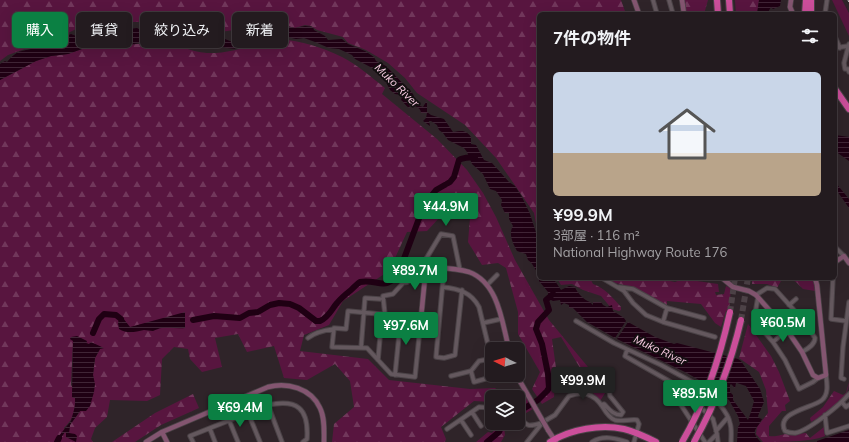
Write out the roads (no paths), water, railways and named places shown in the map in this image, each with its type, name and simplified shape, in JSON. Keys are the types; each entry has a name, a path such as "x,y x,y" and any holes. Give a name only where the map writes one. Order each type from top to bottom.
{"highway":[{"path":"717,0 718,12"},
{"path":"729,0 730,12"},
{"path":"805,12 806,0"},
{"path":"811,0 811,12"},
{"path":"837,92 849,109"},
{"path":"682,442 695,418 710,382 722,347 730,312"},
{"path":"694,442 720,389 732,357 742,320"},
{"path":"555,441 580,433 608,428 623,429 637,433 656,442"}],"street":[{"path":"634,0 638,12"},
{"path":"652,0 656,12"},
{"path":"669,0 672,12"},
{"path":"682,0 684,12"},
{"path":"792,0 790,7 792,12"},
{"path":"825,12 827,0"},
{"path":"837,41 840,48 849,45"},
{"path":"849,45 844,63 845,69 848,69 849,72"},
{"path":"334,329 332,348 367,348 391,374 415,377 426,259 441,234 453,236 460,270"},
{"path":"837,249 849,263"},
{"path":"837,261 844,256"},
{"path":"426,267 470,272 483,281 494,295 506,342"},
{"path":"444,269 436,357 444,358 455,355 462,290"},
{"path":"487,285 497,275"},
{"path":"606,280 624,291 640,311 646,315 663,322 715,337"},
{"path":"724,280 733,287 749,291 757,296 787,330 802,352 812,375 818,378"},
{"path":"816,280 827,384 826,394 822,400 791,414 786,418 783,427 785,431 789,433 800,432 826,415 849,394"},
{"path":"833,280 832,319 846,321"},
{"path":"378,360 384,315 383,296 393,294 404,282"},
{"path":"443,287 462,290 468,293 475,300 479,307 490,357 489,359 479,362 472,371 451,376"},
{"path":"618,287 633,288 668,308 704,318"},
{"path":"802,352 810,347 815,341 815,338 803,320 774,289 767,288 757,296 754,320 773,342 785,360 799,389 826,375"},
{"path":"361,348 365,298 380,300"},
{"path":"789,305 796,299"},
{"path":"844,379 841,378 843,347 849,302"},
{"path":"663,322 668,308"},
{"path":"308,338 325,330 334,328 346,329 348,311 421,318"},
{"path":"395,375 401,316"},
{"path":"483,323 501,319"},
{"path":"576,321 627,350 662,365 705,389 711,394 728,417 731,428 731,442"},
{"path":"773,342 787,330"},
{"path":"627,350 625,356 676,385 713,419 718,442"},
{"path":"472,371 474,382 485,379"},
{"path":"520,382 555,441"},
{"path":"146,442 162,432 268,387 279,384 291,385 311,396 320,408 323,418 324,442"},
{"path":"676,385 672,390 672,394 705,442"},
{"path":"601,405 604,404 617,415 621,415 623,412 610,396 609,391"},
{"path":"525,424 529,426 543,422 555,415 569,396 586,393 595,399 607,414 615,420 637,420 639,424 634,442"},
{"path":"242,398 260,442"},
{"path":"193,442 190,436 248,412 280,402 288,403 299,408 304,414 307,422 307,439 303,442"},
{"path":"842,402 846,407 849,405"},
{"path":"268,405 282,442"},
{"path":"447,430 472,412 479,408 485,408"},
{"path":"472,412 481,426"},
{"path":"826,415 827,433 849,426"},
{"path":"709,442 728,417"},
{"path":"229,420 238,442"},
{"path":"461,420 471,435"},
{"path":"527,442 543,422"},
{"path":"210,429 215,442"},
{"path":"162,432 167,442"},
{"path":"592,442 605,438 617,438 627,442"}],"water":[{"path":"759,0 781,0 780,6 773,9 771,7 768,12 757,12"},
{"name":"Muko River","path":"288,26 295,28 305,26 313,27 314,30 325,36 328,40 342,39 348,44 365,51 374,57 376,61 386,66 413,94 416,102 420,106 423,107 426,102 427,112 431,115 444,119 453,132 463,131 469,134 471,137 471,144 476,145 484,160 492,163 509,182 515,186 522,197 530,214 537,236 537,271 528,260 526,254 517,251 512,238 511,232 513,226 509,219 509,213 505,213 501,205 502,200 496,191 490,189 483,174 472,164 464,148 448,140 439,130 437,125 431,121 429,121 430,126 423,121 426,118 427,113 421,113 419,108 411,103 409,103 410,108 407,106 401,100 401,95 395,94 390,90 380,72 339,49 329,48 304,38 296,39 288,37"},
{"path":"137,28 140,30 140,42 132,44 132,29"},
{"path":"71,34 76,36 76,48 94,48 82,49 68,54 51,56 36,61 0,80 0,64 5,61 7,62 18,52 35,48 68,48 68,35"},
{"path":"224,38 232,42 232,48 240,48 238,49 224,47"},
{"path":"837,135 849,137 849,161 837,152"},
{"path":"837,184 849,199 849,208 837,191"},
{"path":"554,280 561,290 569,286 575,287 577,292 585,300 593,305 593,302 601,302 607,307 612,305 613,311 626,321 615,338 587,322 573,308 569,308 569,305 564,303 561,305 560,300 553,301 549,299 548,292 539,281"},
{"path":"185,312 185,328 160,328 153,331 144,330 131,332 125,332 119,329 119,319 123,318 130,327"},
{"name":"Muko River","path":"628,322 655,337 674,344 677,343 741,361 760,389 764,402 758,416 762,419 755,430 755,435 761,442 737,442 738,427 740,424 738,416 729,400 723,394 687,373 617,339","holes":["736,383 746,386 754,401 748,420 733,400 733,395 730,392 730,385 731,384 735,388"]},
{"path":"77,336 87,341 86,343 89,344 91,342 104,348 100,349 95,358 93,375 95,384 90,406 86,411 80,411 70,425 69,433 77,436 76,442 66,437 65,432 61,438 58,437 71,421 75,406 75,398 72,397 73,341 70,339 71,337"},
{"path":"849,430 849,442 817,442 817,441"}],"waterway":[{"path":"193,320 214,316 240,318 249,313 258,312 270,305 279,303 290,304 299,308 316,321 320,321 330,313 340,299 360,282 390,282 399,272 424,205 436,190 450,182 454,177 459,160 475,157"},
{"path":"525,408 538,400 549,388 548,374 542,344 536,329 538,322 549,310 546,300 553,294"},
{"path":"93,333 99,319 104,314 116,315 121,319"},
{"path":"487,442 500,430"},
{"path":"57,442 59,438"}],"tunnel":[{"path":"730,312 735,280"},
{"path":"741,320 748,280"}]}
